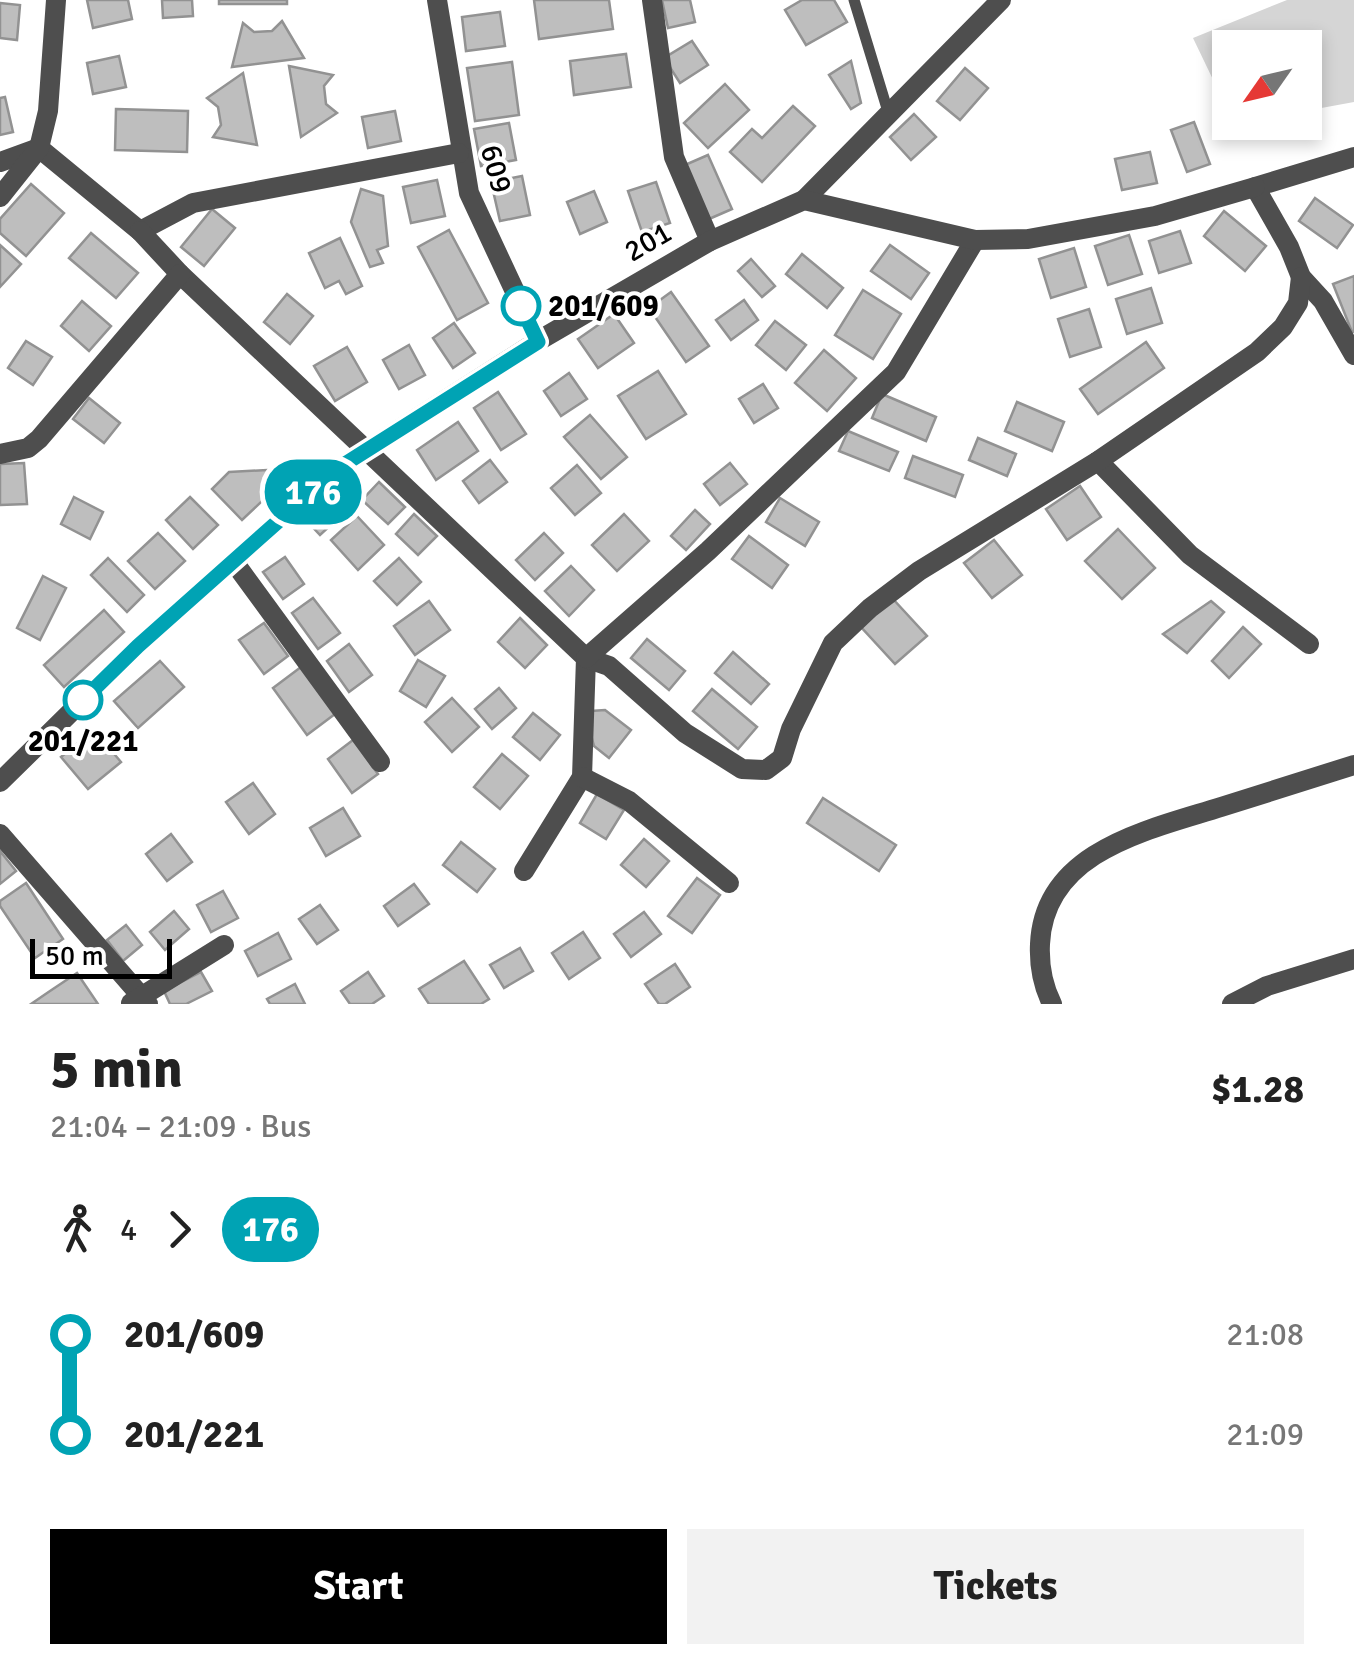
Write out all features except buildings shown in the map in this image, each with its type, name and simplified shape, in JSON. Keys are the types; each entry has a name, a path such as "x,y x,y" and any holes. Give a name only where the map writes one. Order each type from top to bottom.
{"street":[{"path":"0,197 39,148 48,112 56,0"},
{"name":"609","path":"438,0 468,193 538,342"},
{"path":"652,0 674,158 710,240"},
{"path":"804,200 1001,0"},
{"path":"0,162 39,148"},
{"path":"39,148 140,231 180,274 586,658 609,666 685,733 742,769 766,770 782,758 792,728 833,643 870,608 918,571 1098,461 1256,352 1283,327 1298,303 1302,277"},
{"path":"140,231 192,203 459,153"},
{"path":"804,200 975,240 1028,239 1155,216 1354,157"},
{"path":"1255,187 1302,277 1323,302 1354,355"},
{"name":"201","path":"0,782 138,646 364,450 710,240 804,200"},
{"path":"524,871 582,776 586,658 708,551 896,372 975,240"},
{"path":"0,454 28,448 38,438 180,274"},
{"path":"1098,461 1190,555 1309,644"},
{"path":"234,562 380,762"},
{"path":"1052,1004 1039,956 1041,922 1056,887 1089,858 1125,837 1354,765"},
{"path":"582,776 630,800 729,883"},
{"path":"0,834 139,1001 224,946"},
{"path":"1232,1004 1267,986 1354,959"}],"lane":[{"path":"854,0 889,115"}],"shaded area":[{"path":"1287,0 1354,0 1354,102 1322,108 1322,30 1213,30"},
{"path":"1212,30 1212,78 1193,38"}],"bus line":[{"name":"176","path":"83,700 337,469 538,342 521,306"}],"place":[{"name":"201/609","path":"521,306"},
{"name":"201/221","path":"83,700"}]}
